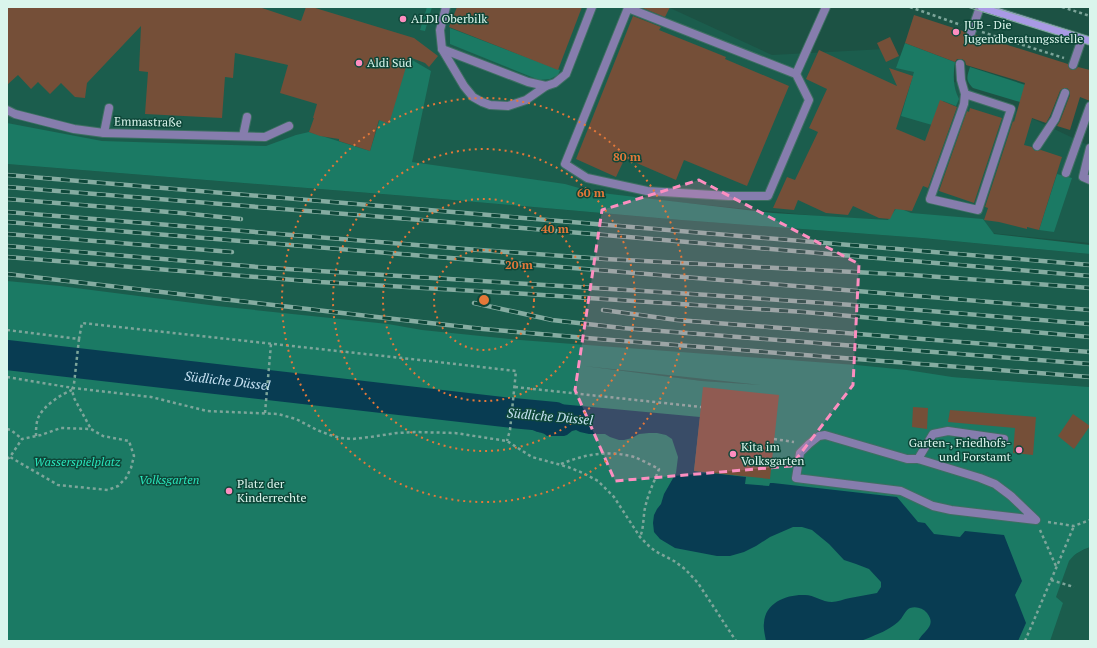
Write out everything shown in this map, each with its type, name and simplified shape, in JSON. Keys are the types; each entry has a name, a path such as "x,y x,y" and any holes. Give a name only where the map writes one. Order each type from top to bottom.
{"main road":[{"path":"981,7 1086,40"}],"street":[{"path":"446,7 440,30 442,49 464,86 473,97 490,106 508,106 526,100 546,86 555,83 566,74 592,7"},
{"path":"796,74 826,7"},
{"path":"972,31 981,7"},
{"path":"628,8 796,74 809,100 768,196 729,196 647,191 587,178 565,164 628,8"},
{"path":"1074,63 1086,40"},
{"path":"442,49 528,82 546,86"},
{"path":"960,64 961,80 965,94 964,104 930,199 978,210 1011,109 965,94"},
{"path":"1037,146 1055,119 1065,93"},
{"path":"1066,174 1090,106"},
{"path":"104,133 109,108"},
{"name":"Emmastraße","path":"7,110 15,114 74,128 104,133 265,137 289,126"},
{"path":"244,136 247,117"},
{"path":"1090,148 1083,177 1090,180"},
{"path":"918,459 933,434 948,431 1004,439"},
{"path":"825,435 907,459 918,459 995,484 1036,520 951,510 933,506 901,490 796,478 800,454 819,436 825,435"}],"path":[{"path":"910,7 972,31 1074,63"},
{"path":"1062,7 1090,16"},
{"path":"91,429 74,398 72,389 74,384 82,323 516,371 510,430 507,441"},
{"path":"7,330 79,339"},
{"path":"265,413 271,344"},
{"path":"7,377 72,389 151,397 208,411 278,414 296,419 324,433 341,438 364,438 415,432 455,433 507,441 532,457 561,464 598,481 614,497 640,537 654,551 674,561 698,583 736,641"},
{"path":"515,388 701,407"},
{"path":"36,436 37,421 40,414 56,399 72,389"},
{"path":"60,428 91,429 103,436 129,441 134,456 131,468 126,478 118,486 108,490 58,485 8,458 22,439 36,436 60,428"},
{"path":"7,429 11,430 22,439"},
{"path":"774,439 798,442"},
{"path":"561,464 582,456 605,453 635,457 659,469 648,495 640,537"},
{"path":"1036,520 1074,526 1090,520"},
{"path":"1036,520 1056,566"},
{"path":"1025,641 1074,526"},
{"path":"1051,580 1074,587"}],"highlighted area":[{"path":"699,180 859,264 853,385 791,466 615,481 575,390 602,210"}],"shaded area":[{"path":"7,7 668,7 772,55 885,49 1090,146 1090,243 413,176 7,148"},
{"path":"7,164 407,196 681,220 922,238 1090,254 1090,387 952,377 780,387 702,381 7,301"},
{"path":"1090,547 1090,641 1039,641 1069,560 1081,551"}],"green space":[{"path":"427,7 432,7 425,31 420,30"},
{"path":"450,28 560,70 558,75 550,79 539,80 450,44"},
{"path":"905,43 955,62 954,81 959,99 956,106 943,101 932,125 901,116 914,72 896,68"},
{"path":"400,53 431,71 412,162 565,184 593,192 773,213 888,220 897,207 911,213 983,219 994,234 1090,245 1090,254 922,238 681,220 407,196 7,164 7,123 102,141 266,146 309,132 370,151"},
{"path":"970,67 1041,90 1020,102 973,88 967,78"},
{"path":"1057,174 1072,178 1054,232 1039,230"},
{"name":"Volksgarten","path":"7,281 60,286 217,306 388,324 422,330 520,340 856,365 907,370 952,377 1090,387 1090,547 1079,552 1069,561 1056,597 1063,603 1050,641 7,641","holes":["584,366 761,385 702,381"]}],"water":[{"path":"516,400 700,417 694,471 746,477 745,484 769,486 770,483 773,483 897,497 918,522 925,523 934,534 960,537 965,531 1004,535 1022,581 1015,595 1026,623 1018,641 918,641 930,625 931,621 930,617 925,611 915,607 908,609 900,620 891,627 879,634 859,641 766,641 764,627 765,616 768,610 778,601 792,596 805,595 828,602 836,602 848,598 877,593 881,587 881,582 869,569 844,560 829,544 812,530 802,527 793,527 770,537 744,552 730,556 717,556 675,548 660,539 654,532 653,523 654,515 676,473 678,457 672,439 666,435 649,433 639,434 632,438 619,440 605,434 589,434 576,430 564,436 547,436 514,422"}],"building":[{"path":"7,7 259,7 301,21 306,7 312,7 414,38 438,56 429,67 425,63 409,57 389,124 379,120 370,151 339,141 339,139 320,136 309,132 317,104 280,93 288,65 235,53 233,78 225,77 222,118 145,114 148,72 139,71 141,26 87,83 85,98 75,97 61,83 50,94 38,82 31,89 18,75 7,85"},
{"path":"457,7 582,7 558,70 449,27"},
{"path":"640,7 670,7 665,17"},
{"path":"914,15 966,32 967,36 970,38 976,35 1068,64 1069,68 1072,70 1078,67 1090,70 1090,101 1080,97 1070,130 1057,126 1070,95 1067,88 1060,91 1046,123 1032,118 1024,145 1032,147 1036,151 1041,150 1062,157 1039,230 984,220 988,208 985,207 1013,121 1014,122 1025,83 966,65 965,61 962,59 957,59 955,62 905,43"},
{"path":"633,16 661,27 659,30 726,57 725,59 789,86 747,186 684,160 676,180 625,158 616,177 576,159"},
{"path":"890,37 899,56 886,62 877,43"},
{"path":"819,50 897,86 889,68 913,76 896,129 925,141 940,100 957,107 928,188 923,186 912,211 895,209 890,219 879,218 853,206 848,215 826,213 798,200 794,210 773,208 787,177 795,180 818,132 809,128 827,89 806,79"},
{"path":"970,108 1002,118 974,203 939,191 967,111 969,112"},
{"path":"703,387 779,395 770,479 694,471"},
{"path":"913,407 928,408 927,429 912,427"},
{"path":"950,410 1036,417 1033,455 1013,453 1015,428 948,422"},
{"path":"1073,414 1090,426 1074,449 1058,436"}],"waterway":[{"name":"Südliche Düssel","path":"7,355 555,417"}],"tram line":[{"path":"967,7 1090,45"},
{"path":"992,7 1090,37"}],"railway":[{"path":"7,175 1090,265"},
{"path":"7,187 510,227 1090,276"},
{"path":"7,199 241,219"},
{"path":"7,212 605,259 912,275 1090,288"},
{"path":"7,222 1090,310"},
{"path":"7,234 232,252"},
{"path":"7,246 270,268 708,295 1090,324"},
{"path":"7,257 320,282 804,312 1090,337"},
{"path":"7,274 483,329 1090,377"},
{"path":"474,303 552,320 622,328 1090,364"},
{"path":"603,310 677,320 1090,352"}],"place":[{"name":"ALDI Oberbilk","path":"403,19"},
{"name":"JUB - Die Jugendberatungsstelle","path":"956,32"},
{"name":"Aldi Süd","path":"359,63"},
{"name":"Garten-, Friedhofs- und Forstamt","path":"1019,450"},
{"name":"Kita im Volksgarten","path":"733,454"},
{"name":"Platz der Kinderrechte","path":"229,491"}],"park label":[{"name":"Wasserspielplatz","path":"77,462"}]}
